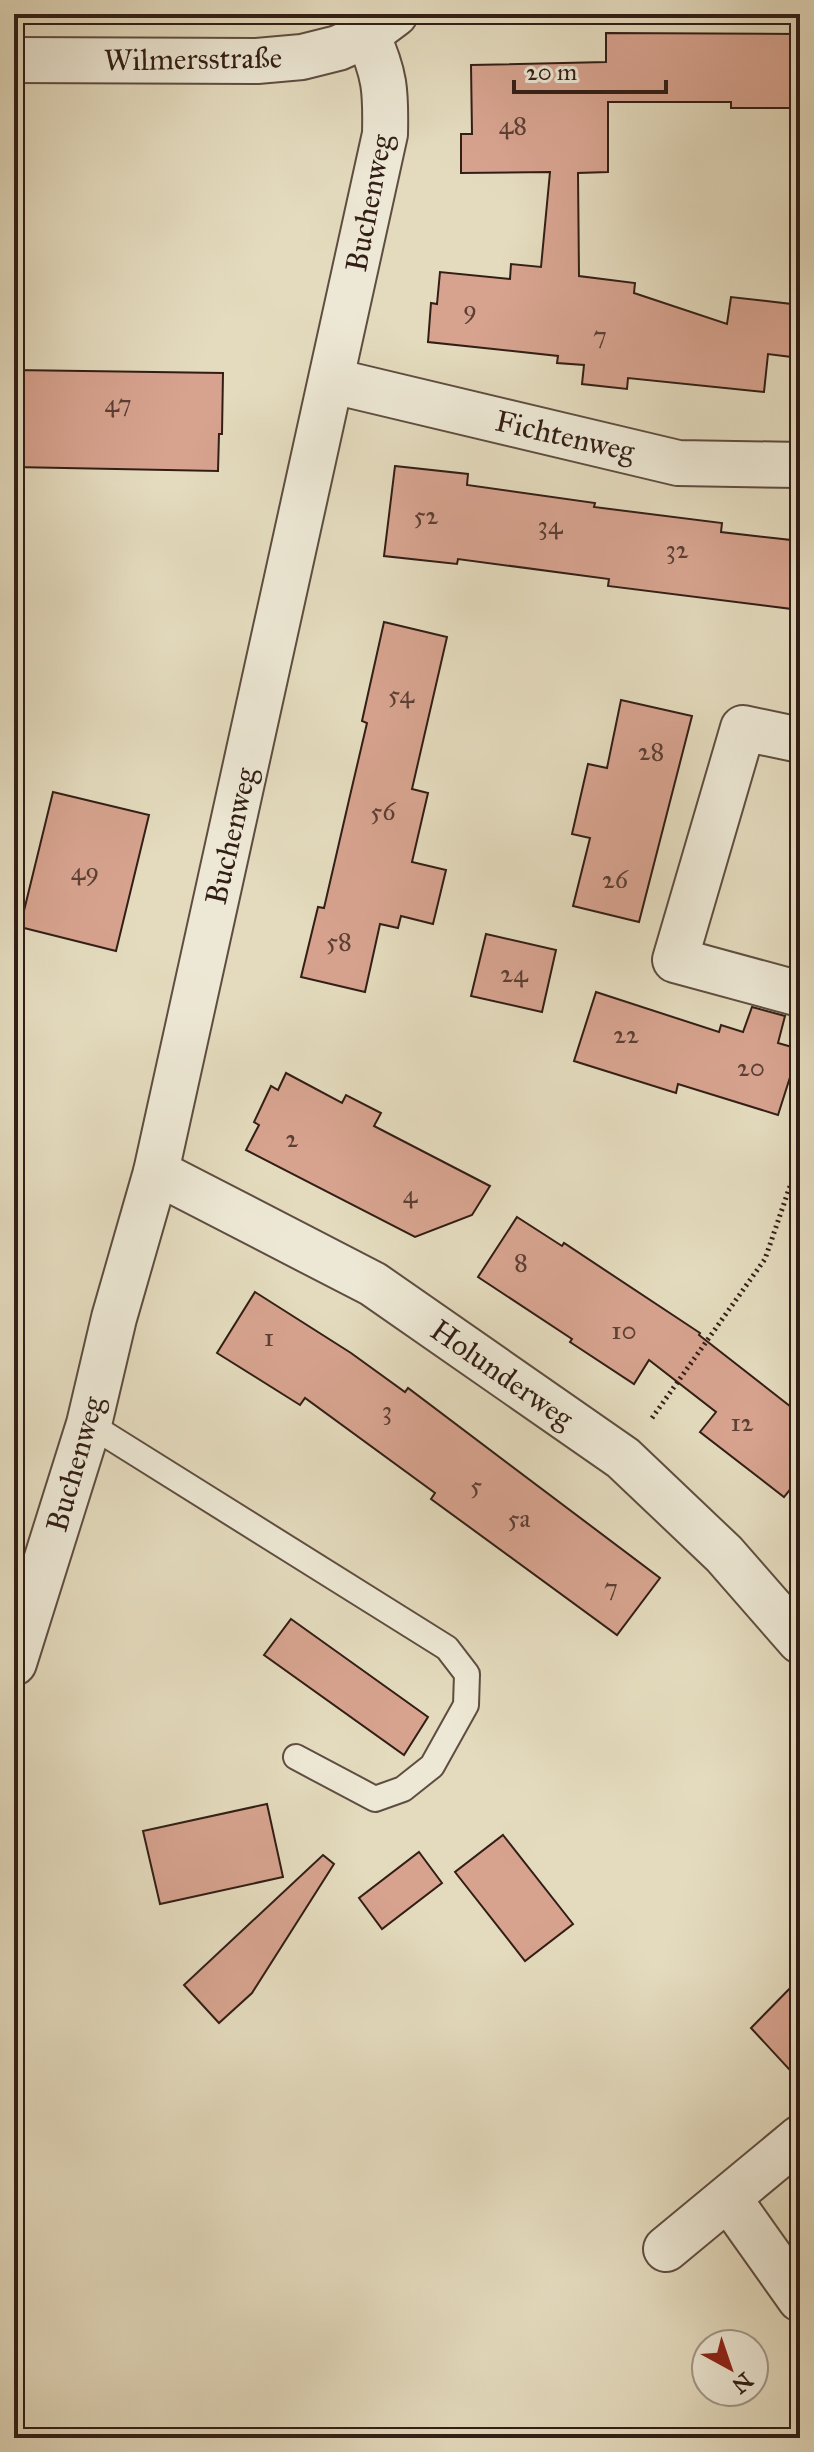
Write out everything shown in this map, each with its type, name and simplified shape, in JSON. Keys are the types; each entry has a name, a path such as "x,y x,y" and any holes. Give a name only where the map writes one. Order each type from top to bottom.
{"street":[{"name":"Wilmersstraße","path":"14,60 257,61 302,57 338,48 381,24"},
{"name":"Buchenweg","path":"14,1663 89,1424 114,1318 156,1172 333,381 385,134 381,24"},
{"name":"Fichtenweg","path":"333,381 678,463 800,465"},
{"path":"800,740 743,728 675,960 800,994"},
{"name":"Holunderweg","path":"156,1172 373,1284 623,1458 724,1554 800,1641"},
{"path":"666,2249 800,2138"},
{"path":"729,2199 800,2299"}],"lane":[{"path":"89,1424 447,1648 467,1674 466,1705 432,1766 403,1789 375,1799 296,1757"}],"path":[{"path":"623,1458 765,1259 800,1157"}],"building":[{"path":"606,33 800,34 800,108 731,108 731,102 608,102 608,172 578,173 579,276 635,283 634,293 727,324 731,297 800,305 800,358 768,354 764,392 628,378 627,389 582,384 584,365 557,363 558,356 428,342 431,303 437,304 440,272 510,279 511,264 541,267 550,172 461,173 461,134 472,134 471,65 606,62"},
{"path":"14,370 223,373 218,471 14,467"},
{"path":"395,466 468,474 467,485 595,503 594,507 722,523 721,532 800,541 800,610 608,586 609,579 458,559 457,564 384,556"},
{"path":"384,622 447,637 412,789 428,793 412,862 446,870 433,924 401,916 398,928 380,924 365,992 301,977 318,907 324,908 367,723 362,721"},
{"path":"621,700 692,716 639,922 573,906 590,838 572,834 588,764 607,768"},
{"path":"53,792 149,815 116,951 20,927"},
{"path":"486,934 556,950 542,1012 471,996"},
{"path":"596,992 719,1032 721,1025 743,1032 752,1007 785,1016 778,1043 799,1049 778,1115 678,1084 676,1093 574,1061"},
{"path":"286,1073 342,1103 346,1095 381,1113 374,1126 490,1186 472,1215 415,1237 246,1150 259,1125 254,1122 271,1086 278,1090"},
{"path":"517,1217 562,1246 564,1243 700,1333 800,1414 800,1477 784,1497 700,1432 716,1412 649,1360 634,1384 478,1277"},
{"path":"255,1292 351,1353 405,1392 408,1388 660,1578 617,1635 431,1499 435,1493 305,1398 300,1405 217,1353"},
{"path":"291,1619 428,1717 404,1755 264,1655"},
{"path":"267,1804 283,1877 160,1904 143,1831"},
{"path":"503,1835 573,1924 525,1961 455,1872"},
{"path":"419,1852 442,1883 382,1929 359,1898"},
{"path":"323,1855 334,1864 252,1993 219,2023 184,1985"},
{"path":"800,1978 800,2081 751,2028"}]}
